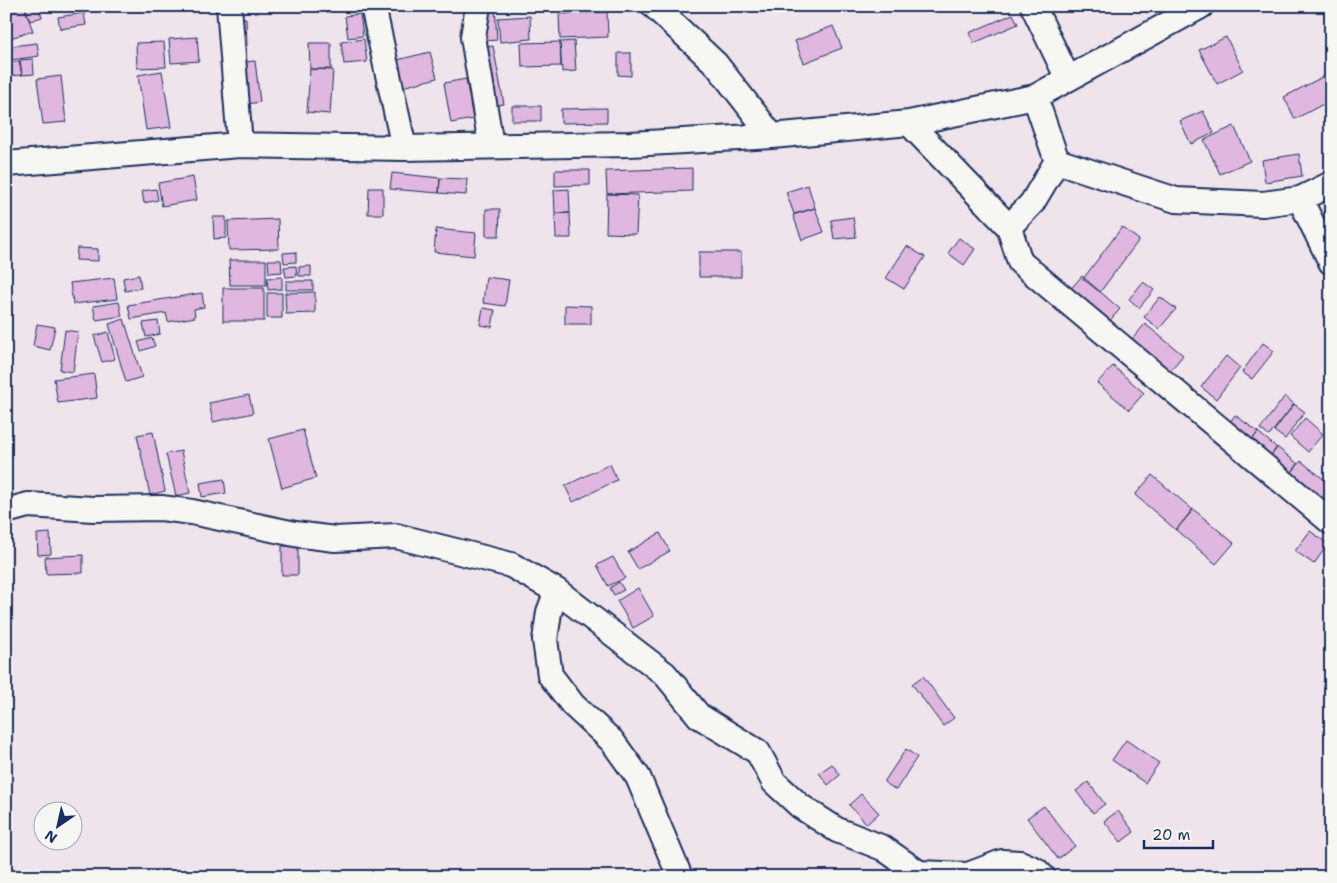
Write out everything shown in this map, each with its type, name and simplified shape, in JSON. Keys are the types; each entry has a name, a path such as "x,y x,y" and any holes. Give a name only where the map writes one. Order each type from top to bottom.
{"street":[{"path":"229,6 240,145"},
{"path":"373,6 404,148"},
{"path":"478,6 473,37 491,145"},
{"path":"654,6 716,64 772,136"},
{"path":"1033,6 1068,79"},
{"path":"6,164 240,145 404,148 630,144 772,136 909,123 1035,97 1201,6"},
{"path":"1009,227 1032,203 1057,161 1035,97"},
{"path":"909,123 1009,227 1020,262 1331,522"},
{"path":"1057,161 1176,200 1263,204 1300,199 1331,184"},
{"path":"1300,199 1331,262"},
{"path":"6,511 28,505 93,509 161,508 192,512 295,534 335,539 396,536 511,566 557,590 665,674 698,716 758,752 774,782 800,806 837,830 883,848 919,873 968,875 1002,862 1020,863 1036,870 1043,877"},
{"path":"557,590 549,612 545,640 550,675 574,705 612,741 638,777 680,877"}],"building":[{"path":"6,6 24,6 33,31 10,38 6,27"},
{"path":"25,6 38,6 42,17 30,21"},
{"path":"70,6 106,6 70,11"},
{"path":"495,6 497,40 474,42 472,7"},
{"path":"607,12 608,37 560,39 559,14"},
{"path":"84,13 86,25 60,29 58,17"},
{"path":"360,14 363,36 348,38 345,16"},
{"path":"1013,14 1018,24 974,43 969,33"},
{"path":"530,16 531,39 500,42 498,18"},
{"path":"233,18 246,18 247,46 235,47"},
{"path":"833,26 842,48 804,63 795,41"},
{"path":"197,37 199,61 171,63 169,39"},
{"path":"1226,37 1243,70 1217,84 1199,50"},
{"path":"364,39 367,62 344,64 341,42"},
{"path":"574,41 576,71 562,72 560,42"},
{"path":"164,42 166,67 137,68 136,43"},
{"path":"560,42 561,66 522,67 521,43"},
{"path":"37,43 39,56 12,60 11,46"},
{"path":"309,43 331,43 331,69 310,69"},
{"path":"493,46 504,104 482,107 472,50"},
{"path":"430,52 437,78 391,90 385,63"},
{"path":"618,53 631,53 631,76 618,75"},
{"path":"33,59 34,74 22,75 20,60"},
{"path":"19,61 22,75 10,76 8,63"},
{"path":"255,61 260,102 241,105 235,63"},
{"path":"310,69 333,70 330,114 307,112"},
{"path":"162,71 171,127 146,130 138,75"},
{"path":"1330,73 1331,100 1295,119 1284,97"},
{"path":"61,76 66,122 43,124 37,79"},
{"path":"466,79 473,119 451,123 444,83"},
{"path":"512,106 541,106 541,121 512,121"},
{"path":"607,108 607,122 561,123 561,109"},
{"path":"1203,111 1214,133 1191,144 1180,121"},
{"path":"1234,126 1250,161 1220,174 1204,140"},
{"path":"1299,154 1302,176 1265,182 1262,160"},
{"path":"692,168 692,191 607,194 606,171"},
{"path":"555,170 590,170 590,185 555,186"},
{"path":"392,173 440,178 439,193 390,189"},
{"path":"193,177 197,200 162,206 158,183"},
{"path":"440,178 467,179 466,195 439,193"},
{"path":"808,185 815,208 794,214 786,192"},
{"path":"369,188 383,188 383,214 368,214"},
{"path":"156,189 158,200 144,203 142,191"},
{"path":"569,189 570,213 555,214 554,190"},
{"path":"607,194 638,195 636,234 606,233"},
{"path":"815,208 824,232 802,240 793,215"},
{"path":"486,209 500,209 499,236 486,236"},
{"path":"555,213 570,213 571,238 556,238"},
{"path":"213,217 226,217 226,238 214,239"},
{"path":"853,217 856,237 834,239 831,220"},
{"path":"278,219 279,249 229,250 228,221"},
{"path":"1122,227 1139,240 1100,292 1083,279"},
{"path":"436,229 476,233 474,256 434,252"},
{"path":"959,238 975,249 964,265 948,253"},
{"path":"907,246 925,257 904,289 886,278"},
{"path":"77,248 98,249 98,261 76,260"},
{"path":"296,252 296,262 284,263 283,253"},
{"path":"699,252 741,252 741,277 699,277"},
{"path":"229,260 266,260 266,285 230,285"},
{"path":"268,260 281,260 282,272 269,273"},
{"path":"296,266 297,276 286,277 284,267"},
{"path":"311,266 311,276 299,276 299,267"},
{"path":"139,275 141,288 125,291 123,278"},
{"path":"1082,276 1120,309 1106,325 1067,293"},
{"path":"282,277 282,289 268,290 267,278"},
{"path":"486,277 509,280 505,306 483,303"},
{"path":"114,278 117,299 73,304 70,283"},
{"path":"286,281 313,281 313,290 286,290"},
{"path":"1143,282 1154,290 1139,308 1129,299"},
{"path":"223,288 264,288 264,321 223,321"},
{"path":"315,292 315,313 286,314 285,293"},
{"path":"202,293 204,307 194,309 195,317 168,322 166,313 131,319 128,305"},
{"path":"267,293 282,293 282,318 267,318"},
{"path":"1160,297 1176,309 1159,329 1144,317"},
{"path":"119,302 122,316 96,320 93,306"},
{"path":"565,305 591,306 591,324 565,324"},
{"path":"483,308 495,310 492,327 480,325"},
{"path":"124,319 142,377 126,382 109,324"},
{"path":"158,321 160,334 146,337 143,323"},
{"path":"37,324 55,327 50,350 33,346"},
{"path":"1145,324 1183,355 1167,375 1128,344"},
{"path":"65,330 78,332 73,372 60,370"},
{"path":"108,332 115,359 102,362 94,336"},
{"path":"152,338 155,346 141,351 138,342"},
{"path":"1263,343 1274,351 1252,379 1242,372"},
{"path":"1226,356 1240,368 1216,399 1201,387"},
{"path":"1113,366 1144,393 1129,410 1097,383"},
{"path":"94,374 97,398 58,403 54,379"},
{"path":"249,395 253,413 213,422 209,403"},
{"path":"1285,396 1294,404 1269,436 1260,429"},
{"path":"1294,404 1305,412 1285,439 1274,431"},
{"path":"1235,415 1258,432 1250,443 1227,426"},
{"path":"1305,418 1323,434 1308,452 1290,436"},
{"path":"303,430 316,478 282,488 269,439"},
{"path":"153,432 165,491 150,495 137,435"},
{"path":"1258,432 1277,448 1267,461 1248,445"},
{"path":"1277,447 1298,464 1288,477 1267,461"},
{"path":"181,451 190,493 176,496 166,454"},
{"path":"1301,461 1331,485 1331,508 1288,477"},
{"path":"610,464 617,480 573,502 565,486"},
{"path":"1152,475 1193,510 1176,530 1135,495"},
{"path":"224,479 226,493 202,497 200,483"},
{"path":"1193,509 1234,543 1216,564 1176,530"},
{"path":"1310,531 1328,544 1314,564 1295,551"},
{"path":"50,533 51,554 38,555 37,534"},
{"path":"660,533 670,551 638,569 628,552"},
{"path":"282,546 298,546 298,575 282,575"},
{"path":"83,555 83,573 46,574 45,557"},
{"path":"613,557 625,578 608,586 597,565"},
{"path":"619,582 624,590 614,595 610,588"},
{"path":"638,588 654,616 633,628 617,601"},
{"path":"923,676 954,718 943,726 912,684"},
{"path":"1126,740 1159,763 1145,783 1112,760"},
{"path":"906,749 917,757 896,790 884,782"},
{"path":"832,764 840,775 828,785 819,773"},
{"path":"1088,782 1105,804 1093,813 1076,791"},
{"path":"861,794 879,813 867,824 849,805"},
{"path":"1044,806 1075,846 1058,859 1027,818"},
{"path":"1118,811 1134,832 1121,842 1104,821"}]}
